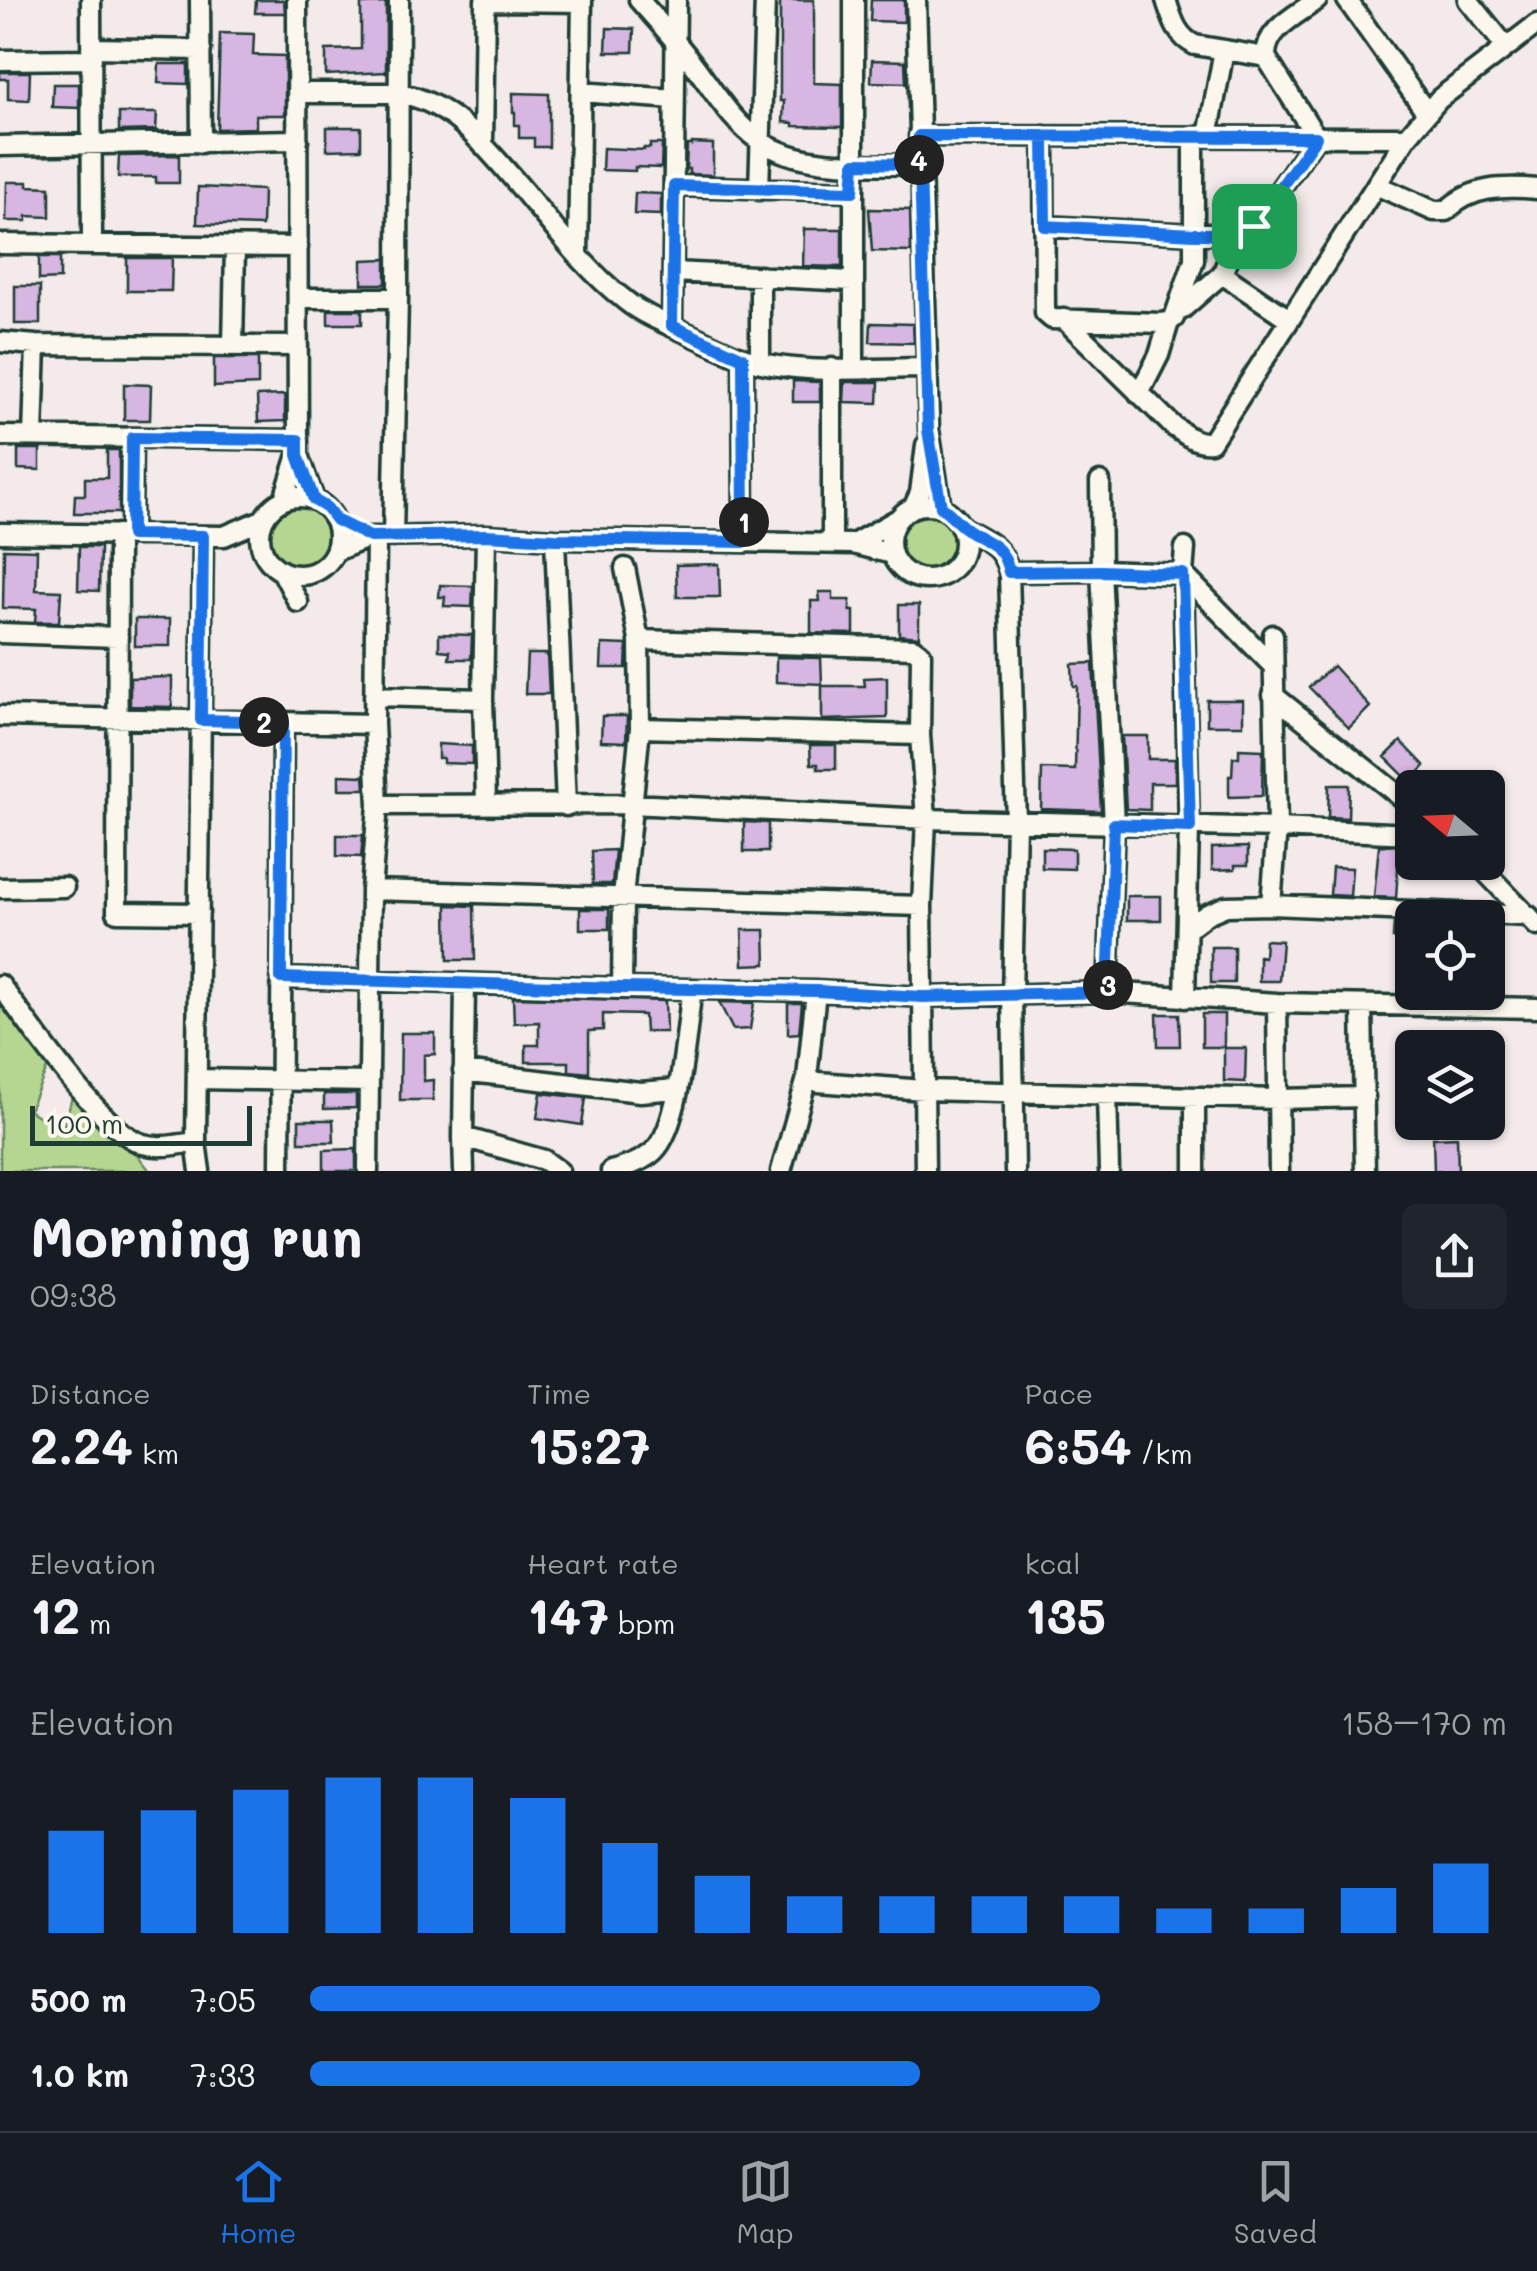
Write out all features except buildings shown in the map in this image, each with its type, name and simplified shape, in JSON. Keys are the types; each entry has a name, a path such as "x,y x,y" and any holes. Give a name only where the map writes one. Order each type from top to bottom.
{"street":[{"path":"91,0 92,245"},
{"path":"200,0 201,143"},
{"path":"284,499 298,448 297,0"},
{"path":"368,1171 371,890 378,805 374,696 379,537 398,298 398,0"},
{"path":"639,0 733,116 759,141 818,161 920,164"},
{"path":"672,326 676,0"},
{"path":"759,190 765,0"},
{"path":"854,0 854,368"},
{"path":"916,0 928,430 941,507"},
{"path":"1166,0 1179,34 1187,42 1266,57"},
{"path":"1316,137 1266,57 1265,49 1269,38 1317,0"},
{"path":"1347,0 1427,112"},
{"path":"1468,0 1506,47"},
{"path":"484,144 485,1 582,1 578,255"},
{"path":"1064,319 1173,426 1192,440 1211,442 1408,136 1439,99 1537,24"},
{"path":"0,60 201,50"},
{"path":"1139,394 1159,355 1194,260 1201,136 1224,50"},
{"path":"298,93 398,92 438,106 484,144 609,287 630,304 672,326 752,360 795,368 926,368"},
{"path":"581,92 674,99"},
{"path":"919,136 1408,136"},
{"path":"1044,136 1045,313 1052,319 1171,320 1222,274 1238,234"},
{"path":"1045,226 1194,234 1247,232 1316,137"},
{"path":"0,146 298,140"},
{"path":"1376,185 1434,211 1446,211 1456,202 1488,189 1537,189"},
{"path":"674,186 853,191"},
{"path":"0,244 298,247"},
{"path":"233,346 235,246"},
{"path":"672,272 852,281"},
{"path":"1222,274 1290,319"},
{"path":"744,542 760,276"},
{"path":"298,298 398,298"},
{"path":"0,342 298,346"},
{"path":"33,436 36,345"},
{"path":"832,368 832,544"},
{"path":"853,544 914,506 920,493 928,430"},
{"path":"0,436 132,438 298,448"},
{"path":"132,438 118,637 117,912 199,914"},
{"path":"298,448 314,500"},
{"path":"1100,482 1114,824 1108,992"},
{"path":"265,558 259,533 271,508 284,499 299,496 327,508 336,520 338,535 329,562 306,575 282,573"},
{"path":"896,520 890,542 892,554 903,570 927,579 948,572 961,556 960,526 941,507 914,506"},
{"path":"0,533 224,536 262,520"},
{"path":"336,520 379,537"},
{"path":"960,526 997,548 1005,556 1009,572 1016,822 1012,994 1015,1171"},
{"path":"486,535 486,803"},
{"path":"336,550 379,537 486,535 853,544 892,554"},
{"path":"200,1171 196,1142 203,536"},
{"path":"224,536 265,558 282,573 298,602 306,575"},
{"path":"555,539 566,806"},
{"path":"961,556 997,548"},
{"path":"1185,548 1190,827 1185,998"},
{"path":"622,988 623,897 640,728 639,640 626,568"},
{"path":"1009,572 1183,574 1273,666"},
{"path":"0,634 118,637"},
{"path":"1272,635 1278,828 1272,906"},
{"path":"639,640 913,648 921,654 920,735 926,820 922,906 925,1171"},
{"path":"1273,695 1395,792"},
{"path":"374,696 483,699"},
{"path":"0,716 374,724"},
{"path":"280,1171 283,722"},
{"path":"640,728 920,735"},
{"path":"378,805 630,804 926,820 1395,833"},
{"path":"1493,880 1533,921"},
{"path":"0,888 64,887"},
{"path":"371,890 922,906"},
{"path":"1188,929 1226,906 1533,921"},
{"path":"281,978 923,997 1108,992 1277,1003 1537,1008"},
{"path":"464,1171 465,984"},
{"path":"0,985 116,1130 145,1145 196,1142"},
{"path":"612,1171 633,1165 656,1150 668,1130 692,989"},
{"path":"781,1171 807,1078 816,991"},
{"path":"1277,1003 1279,1171"},
{"path":"1362,1005 1365,1171"},
{"path":"463,1071 640,1092 678,1089"},
{"path":"197,1078 369,1082"},
{"path":"807,1078 924,1090 1278,1099 1365,1097"},
{"path":"1108,1094 1109,1171"},
{"path":"1195,1097 1195,1171"},
{"path":"462,1138 544,1160 560,1171"}],"green space":[{"path":"299,507 319,516 328,536 319,556 299,565 279,556 270,536 279,516"},
{"path":"930,512 950,521 959,541 950,561 930,570 910,561 901,541 910,521"},
{"path":"0,989 49,1064 29,1110 62,1132 75,1087 150,1171 0,1171"}],"route":[{"path":"1254,226 1238,234 1045,226 1044,136 919,136 920,164 855,163 853,191 674,186 672,326 743,358 744,542 486,535 370,537 336,520 314,500 298,455 298,440 132,438 131,535 203,536 201,720 283,722 281,978 923,997 1108,992 1114,824 1190,827 1183,574 1009,572 1005,556 997,548 960,526 941,507 928,430 919,136 1316,137 1254,226"}]}
